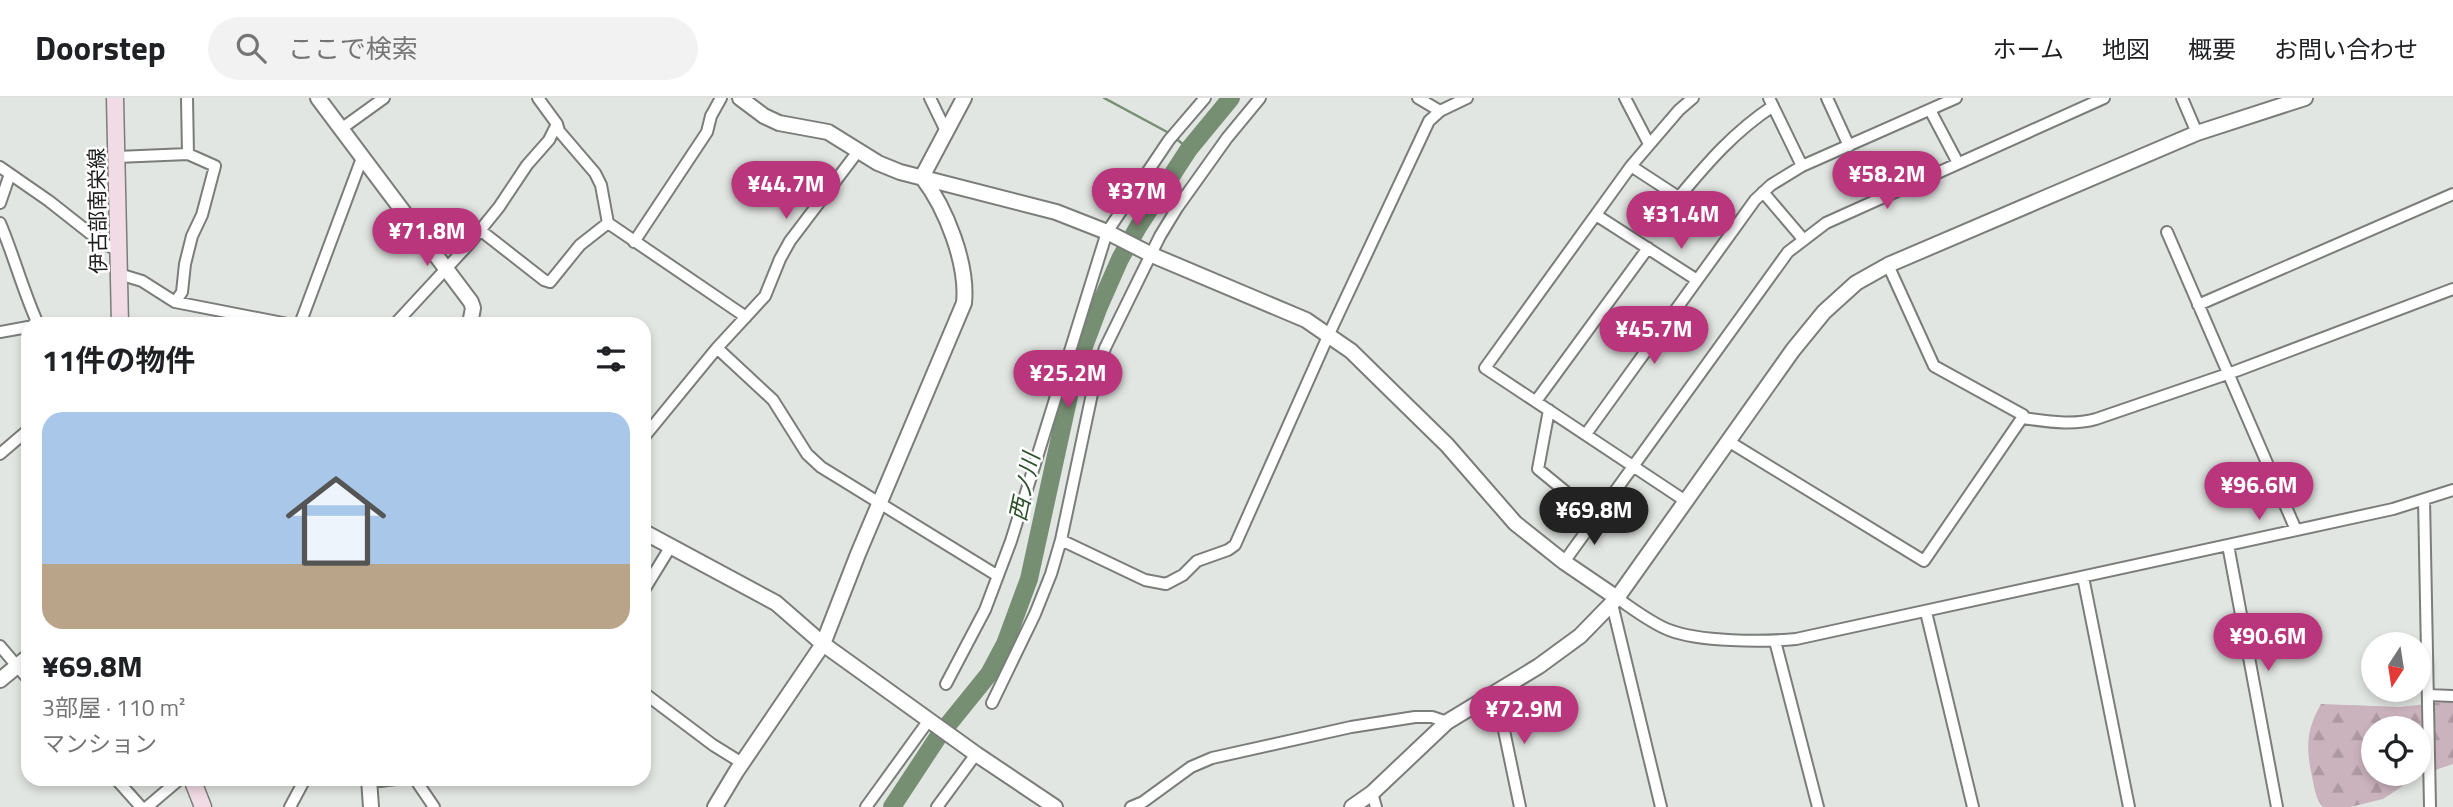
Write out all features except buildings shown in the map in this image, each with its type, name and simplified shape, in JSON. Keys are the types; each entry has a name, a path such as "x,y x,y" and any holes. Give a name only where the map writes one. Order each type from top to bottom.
{"main road":[{"name":"伊古部南栄線","path":"115,98 120,317"},
{"path":"195,786 203,807"}],"street":[{"path":"187,98 188,154"},
{"path":"318,98 471,302 471,317"},
{"path":"341,129 384,98"},
{"path":"538,98 559,131 595,173 601,186 608,223 746,317"},
{"path":"634,242 707,132 710,116 720,98"},
{"path":"740,98 764,116 779,123 828,132 878,163 900,172 1056,212 1107,232 1152,256 1306,320 1351,351 1447,445 1504,513 1614,601 1668,630 1707,638 1775,641 1796,639 2393,509 2453,490"},
{"path":"930,98 947,133"},
{"path":"922,177 964,98"},
{"path":"946,684 985,610 1011,541 1107,232 1173,135 1205,98"},
{"path":"992,703 1043,597 1062,540 1093,389 1105,348 1160,236 1177,208 1227,138 1260,98"},
{"path":"1418,98 1440,111"},
{"path":"1062,540 1144,580 1166,584 1183,575 1197,561 1235,545 1329,334 1429,121 1440,111 1467,98"},
{"path":"1625,98 1649,144"},
{"path":"1685,500 1485,368 1631,166 1679,110 1693,98"},
{"path":"1827,98 1849,146"},
{"path":"1586,434 1763,192 1802,166 1956,98"},
{"path":"1564,562 1788,252 1803,239 1826,223 2104,98"},
{"path":"2182,98 2197,133"},
{"path":"1352,807 1374,800 1447,722 1580,636 1614,601 1793,350 1824,312 1856,283 1888,265 2197,133 2305,98"},
{"path":"1679,197 1722,146 1771,102 1802,166"},
{"path":"1930,110 1958,163"},
{"path":"402,317 447,270 499,207 527,165 549,140 557,124"},
{"path":"651,428 768,291 790,241 859,150"},
{"path":"117,157 188,154 215,166 202,215 192,236 181,292 175,302"},
{"path":"303,317 362,158"},
{"path":"1631,166 1732,232"},
{"path":"0,203 5,170 101,242 119,251"},
{"path":"715,807 823,644 964,303 963,271 934,192 922,177"},
{"path":"1763,192 1803,239"},
{"path":"2198,305 2453,194"},
{"path":"1595,215 1697,280"},
{"path":"0,223 18,265 24,292 35,317"},
{"path":"480,230 550,282 580,245 608,223"},
{"path":"2167,232 2226,374 2296,530"},
{"path":"1536,401 1648,248"},
{"path":"1888,265 1934,366 2023,415 2022,418"},
{"path":"119,274 142,281 175,302 252,317"},
{"path":"2022,418 2062,423 2084,422 2226,374 2453,289"},
{"path":"0,332 21,328"},
{"path":"717,348 773,400 807,454 821,467 998,576"},
{"path":"1549,410 1538,470 1599,514"},
{"path":"1728,441 1924,561 2022,418"},
{"path":"0,454 21,436"},
{"path":"2424,499 2427,632"},
{"path":"651,536 776,603 823,644 1055,807"},
{"path":"2228,545 2277,807"},
{"path":"651,579 671,546"},
{"path":"2083,578 2129,807"},
{"path":"1614,601 1661,807"},
{"path":"1926,612 1973,807"},
{"path":"1775,641 1818,807"},
{"path":"0,646 21,661"},
{"path":"0,680 21,664"},
{"path":"1496,692 1520,807"},
{"path":"2431,695 2453,696"},
{"path":"651,698 713,746 742,763"},
{"path":"2428,702 2430,807"},
{"path":"1131,807 1143,803 1191,767 1212,758 1352,727 1432,717 1447,722"},
{"path":"866,807 929,720"},
{"path":"937,807 976,754"},
{"path":"122,786 141,807"},
{"path":"147,807 172,786"},
{"path":"290,807 301,786"},
{"path":"370,786 372,807"},
{"path":"420,786 435,807"}],"green space":[{"path":"2453,701 2453,764 2431,772 2431,716 2361,716 2361,786 2403,786 2383,799 2350,807 2323,807 2315,792 2308,750 2312,723 2321,704 2400,707"}],"waterway":[{"path":"1104,98 1169,133"},
{"name":"西ノ川","path":"892,807 938,737 989,674 1005,644 1029,579 1074,373 1098,309 1120,259 1138,227 1189,149 1231,98"},
{"path":"1174,137 1189,149"}]}
